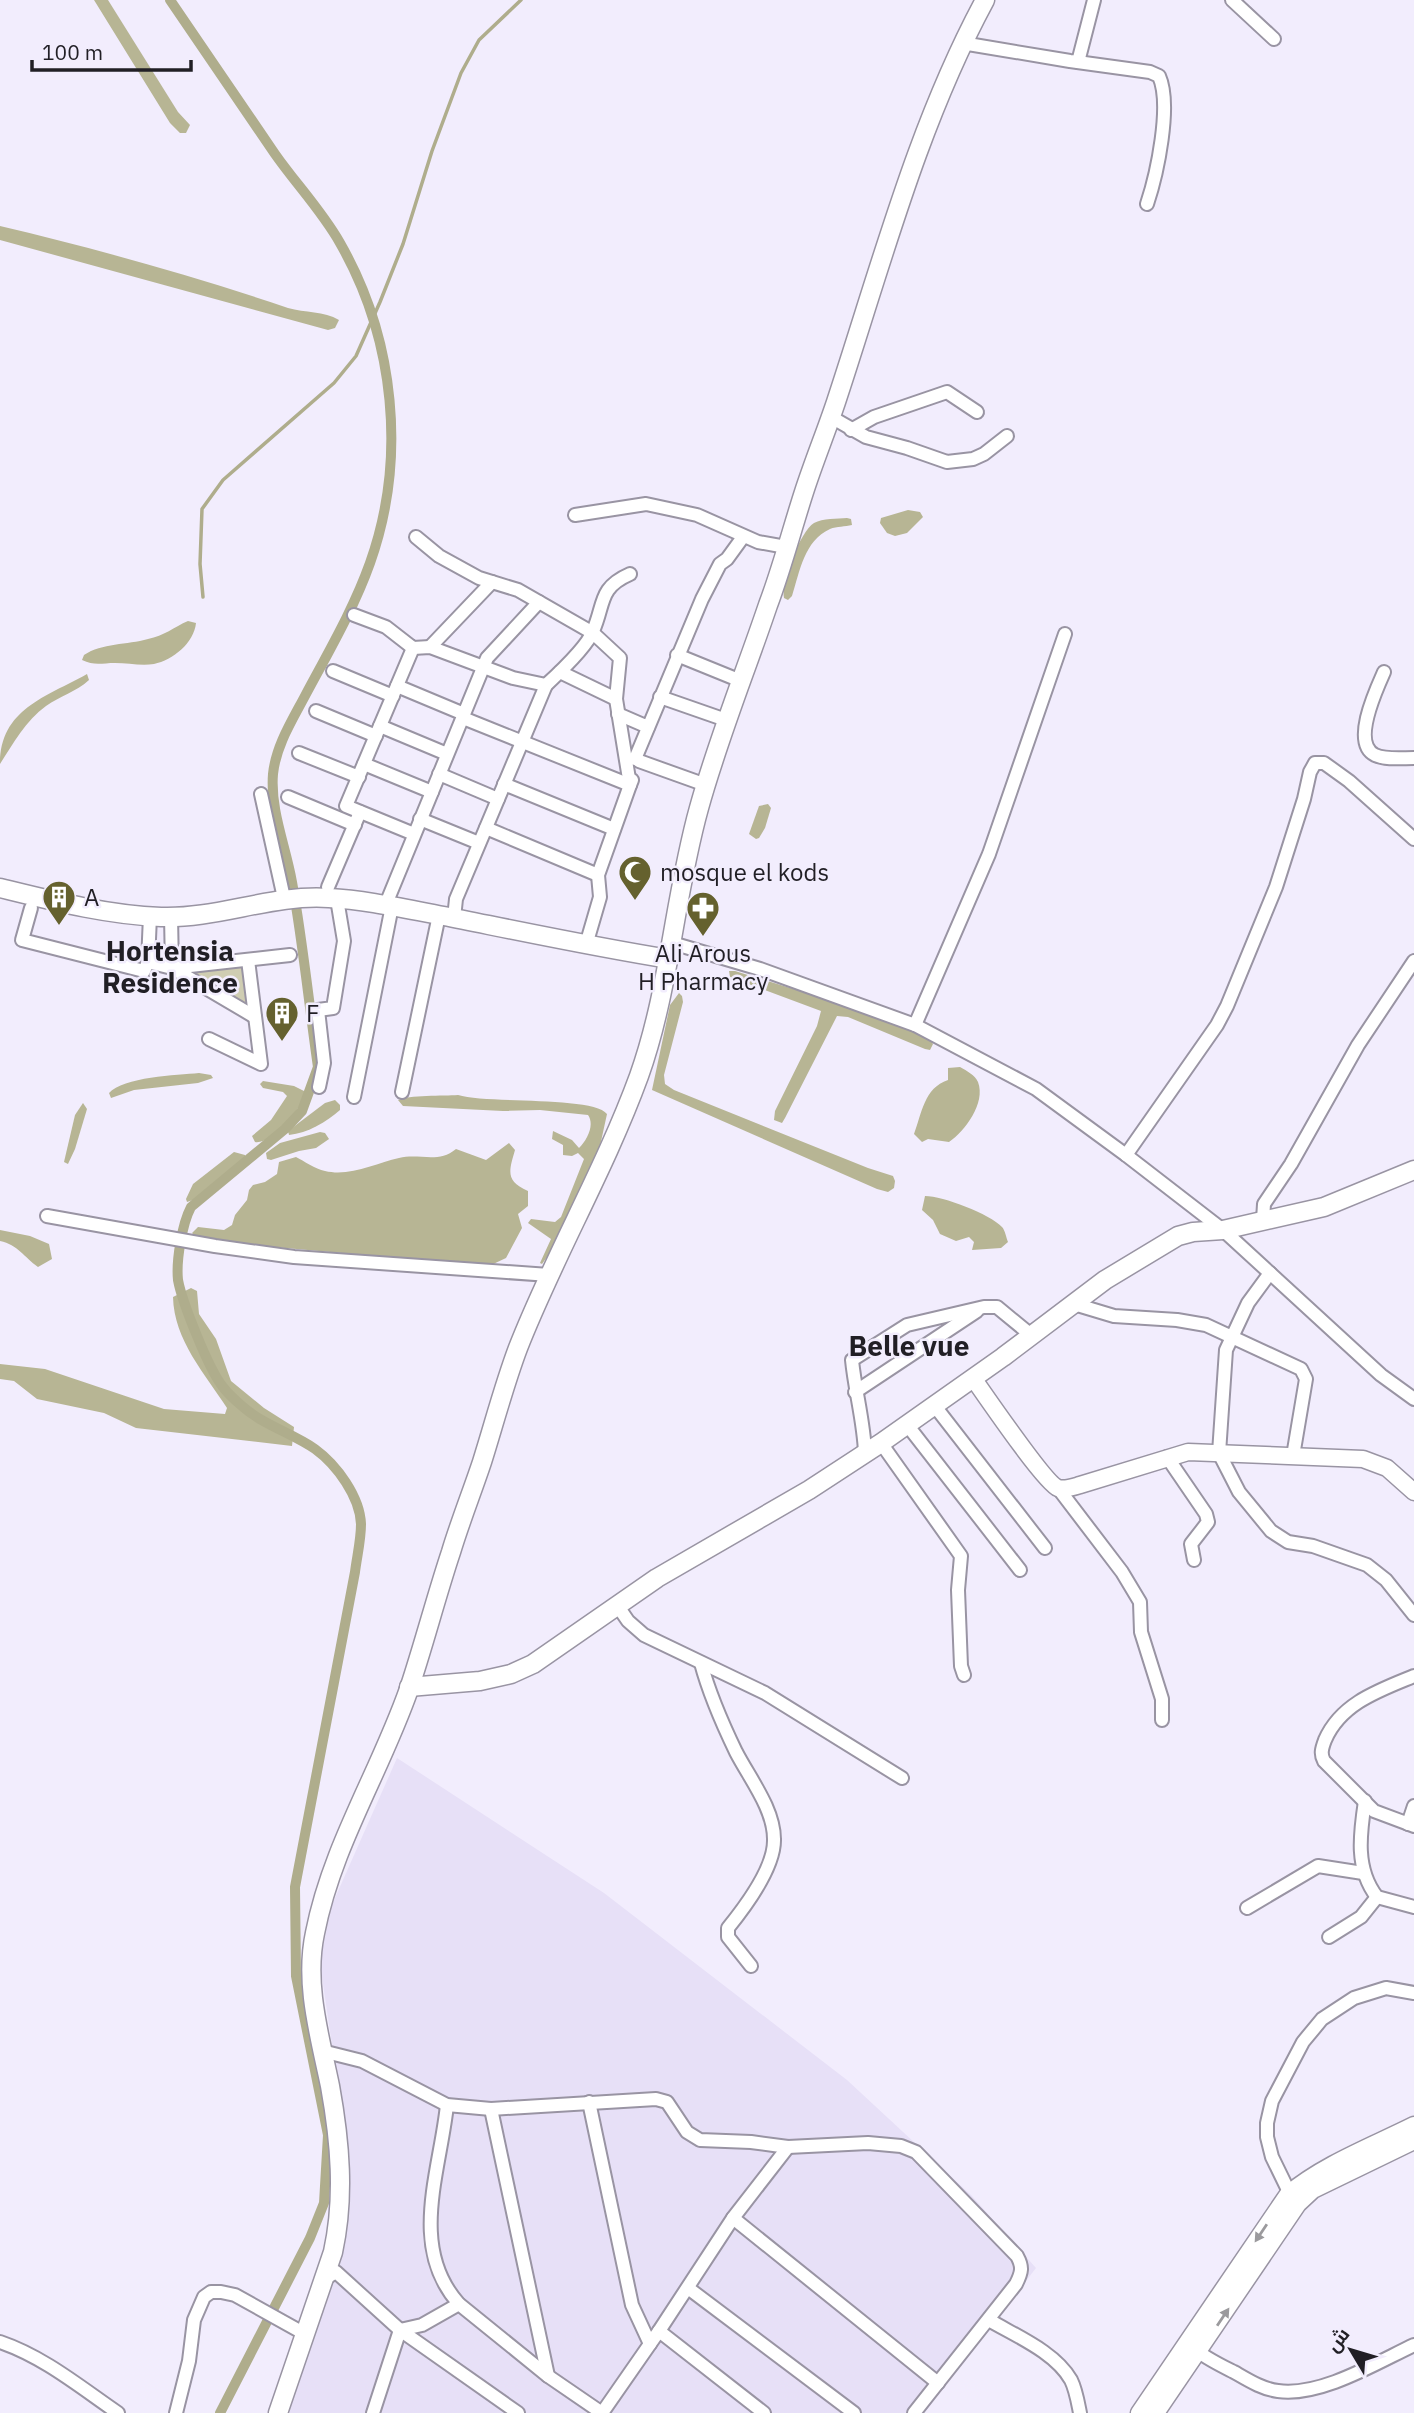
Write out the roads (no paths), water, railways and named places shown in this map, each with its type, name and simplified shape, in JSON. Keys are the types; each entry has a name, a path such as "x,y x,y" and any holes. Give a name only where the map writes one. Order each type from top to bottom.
{"main road":[{"path":"278,2413 333,2252 338,2224 340,2163 334,2109 311,1982 314,1936 337,1856 409,1687 515,1356 628,1103 656,1018 688,852 726,720 769,603 901,197 937,101 962,43 985,0"},
{"path":"0,888 75,906 150,916 212,912 284,898 332,893 586,944 671,951"},
{"path":"409,1687 466,1683 512,1674 551,1653 617,1605 687,1560 809,1490 908,1426 1105,1280 1178,1236 1223,1230 1324,1208 1414,1170"}],"street":[{"path":"1078,62 1094,0"},
{"path":"1232,0 1274,39"},
{"path":"962,43 1150,72 1161,79 1163,118 1156,177 1147,204"},
{"path":"851,430 874,417 947,393 977,412"},
{"path":"831,417 851,430 880,442 947,462 972,459 984,454 1007,436"},
{"path":"575,515 646,504 697,515 743,537 786,547"},
{"path":"416,537 439,556 492,582 518,590 593,633 620,658 616,699 618,714 633,758"},
{"path":"600,897 598,875 630,785 633,758 720,564 743,537"},
{"path":"402,1092 446,917 546,685 593,633 604,594 614,583 630,574"},
{"path":"430,648 492,582"},
{"path":"354,1097 389,905 414,834 487,658 539,602"},
{"path":"354,615 386,627 413,648 430,648 513,678 546,685"},
{"path":"915,1026 989,854 1065,634"},
{"path":"341,819 413,648"},
{"path":"677,655 741,681"},
{"path":"334,671 464,716 630,785"},
{"path":"560,672 616,699"},
{"path":"1384,672 1370,708 1365,744 1379,757 1414,758"},
{"path":"660,696 726,720"},
{"path":"316,711 447,754"},
{"path":"618,714 648,727"},
{"path":"299,752 359,777"},
{"path":"633,758 706,785"},
{"path":"1126,1155 1210,1035 1227,1006 1276,887 1315,763 1324,763 1349,781 1414,839"},
{"path":"364,764 432,792"},
{"path":"439,774 498,799"},
{"path":"504,784 614,829"},
{"path":"261,794 284,898"},
{"path":"288,797 355,825"},
{"path":"346,806 414,834"},
{"path":"319,1087 324,1063 318,1010 333,1008 344,941 332,893 360,812"},
{"path":"420,819 479,843"},
{"path":"485,828 598,875"},
{"path":"586,944 608,870 605,855"},
{"path":"31,908 22,940 144,971 148,962 150,916"},
{"path":"171,916 172,968"},
{"path":"671,951 760,969 915,1026 1036,1090 1223,1230 1381,1375 1414,1399"},
{"path":"172,968 290,955"},
{"path":"209,1039 261,1064 248,960"},
{"path":"1264,1220 1264,1204 1292,1164 1358,1045 1414,961"},
{"path":"148,962 172,968 255,1017"},
{"path":"47,1216 294,1257 549,1275"},
{"path":"1270,1273 1231,1335 1225,1359 1219,1453 1239,1492 1271,1531 1288,1542 1312,1546 1367,1565 1385,1580 1414,1615"},
{"path":"1074,1304 1114,1316 1177,1320 1206,1325 1301,1369 1306,1380 1293,1456"},
{"path":"865,1453 852,1360 907,1325 984,1307 997,1307 1031,1335"},
{"path":"855,1392 984,1307"},
{"path":"973,1378 1039,1469 1058,1488 1122,1572 1140,1602 1141,1632 1161,1699 1162,1720"},
{"path":"934,1405 1045,1548"},
{"path":"908,1426 1020,1570"},
{"path":"881,1443 961,1556 958,1590 961,1666 964,1675"},
{"path":"1058,1488 1080,1485 1188,1451 1371,1460 1387,1468 1414,1492"},
{"path":"1167,1457 1206,1514 1208,1522 1191,1544 1194,1560"},
{"path":"617,1605 628,1621 644,1635 765,1693 902,1778"},
{"path":"701,1662 707,1685 771,1820 775,1841 761,1881 728,1928 728,1937 751,1966"},
{"path":"1414,1676 1377,1691 1353,1706 1332,1725 1321,1757 1377,1813 1411,1825 1414,1806"},
{"path":"1365,1801 1362,1825 1363,1873 1377,1897 1414,1907"},
{"path":"1247,1908 1318,1866 1363,1873"},
{"path":"1329,1937 1362,1917 1377,1897"},
{"path":"1293,2199 1272,2157 1267,2123 1272,2101 1303,2042 1322,2018 1354,1998 1385,1988 1414,1993"},
{"path":"322,2050 362,2061 447,2105 491,2109 589,2102 662,2101 670,2105 687,2132 700,2140 788,2147 868,2143 901,2146 916,2152 1017,2256 1022,2264 1022,2273 989,2320 914,2413"},
{"path":"589,2102 632,2305 650,2344"},
{"path":"447,2105 429,2227 439,2278 459,2304 548,2376 602,2413 660,2331 733,2218 788,2147"},
{"path":"491,2109 548,2376"},
{"path":"1156,2413 1193,2348 1301,2183 1414,2125"},
{"path":"1293,2199 1414,2141"},
{"path":"733,2218 938,2383"},
{"path":"324,2278 336,2272 400,2330 518,2413"},
{"path":"688,2288 854,2413"},
{"path":"176,2413 189,2361 194,2320 204,2297 211,2292 235,2295 305,2334"},
{"path":"400,2330 422,2325 459,2304"},
{"path":"989,2320 1042,2352 1064,2372 1071,2380 1080,2413"},
{"path":"373,2413 400,2330"},
{"path":"660,2331 764,2413"},
{"path":"0,2342 38,2358 118,2413"},
{"path":"1193,2348 1268,2389 1289,2392 1340,2379 1414,2345"},
{"path":"1139,2413 1193,2348"}],"waterway":[{"path":"170,0 275,154 333,231 359,280 383,359 390,400 391,441 389,483 382,523 364,580 286,732 273,774 274,801 296,905 318,1067 302,1111 285,1129 191,1207 182,1233 178,1263 178,1280 190,1319 223,1387 250,1413 306,1443 323,1456 346,1482 360,1514 361,1524 355,1572 295,1887 296,1976 328,2135 324,2203 310,2238 220,2413"},
{"path":"203,597 200,564 202,509 223,480 334,383 356,356 403,244 432,151 461,73 479,40 521,0"}],"place":[{"name":"mosque el kods","path":"635,902"},
{"name":"A","path":"59,927"},
{"name":"Ali Arous H Pharmacy","path":"703,938"},
{"name":"F","path":"282,1043"}],"district":[{"name":"Hortensia Residence","path":"170,966"},
{"name":"Belle vue","path":"909,1345"}]}
